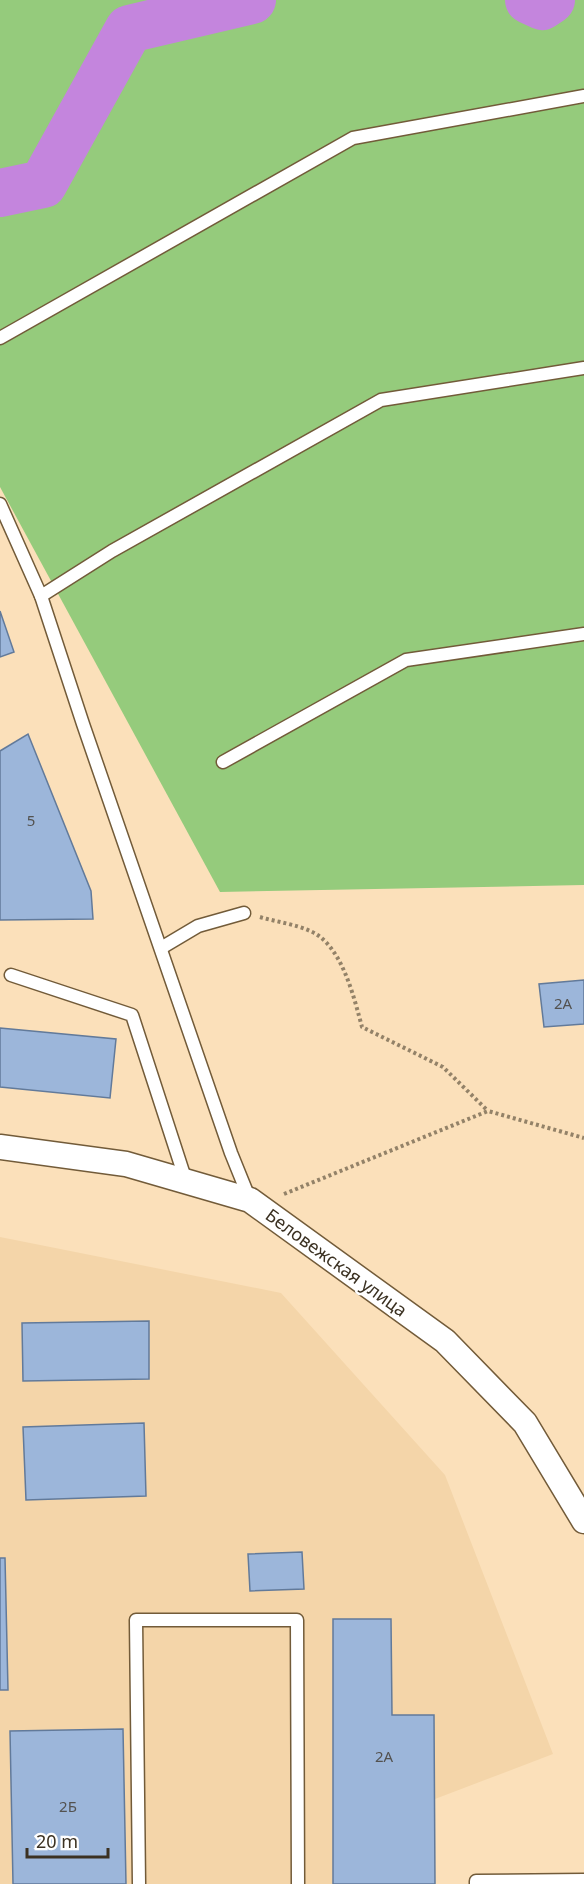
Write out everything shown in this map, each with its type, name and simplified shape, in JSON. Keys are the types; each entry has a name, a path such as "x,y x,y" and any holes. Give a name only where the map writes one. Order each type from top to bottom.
{"street":[{"name":"Беловежская улица","path":"0,1147 126,1164 253,1202 445,1341 525,1424 584,1521"}],"lane":[{"path":"0,338 353,138 584,96"},
{"path":"41,596 112,551 381,400 584,368"},
{"path":"0,504 41,596 231,1153 253,1202"},
{"path":"223,762 406,660 584,634"},
{"path":"161,948 198,926 244,913"},
{"path":"11,975 132,1015 186,1181"},
{"path":"139,1884 136,1620 297,1620 298,1884"},
{"path":"476,1884 476,1881 584,1880"}],"path":[{"path":"244,913 312,931 334,950 350,984 363,1027 443,1067 488,1111 584,1138"},
{"path":"253,1202 488,1111"}],"shaded area":[{"path":"0,1237 281,1293 445,1475 553,1754 435,1799 435,1884 0,1884"}],"green space":[{"path":"0,0 584,0 584,885 220,892 0,487"}],"building":[{"path":"0,611 14,652 0,657"},
{"path":"28,734 91,891 93,919 0,920 0,751"},
{"path":"584,980 584,1024 544,1027 539,984"},
{"path":"0,1028 116,1039 110,1098 0,1087"},
{"path":"149,1321 149,1379 23,1381 22,1323"},
{"path":"144,1423 146,1496 26,1500 23,1427"},
{"path":"302,1552 304,1589 250,1591 248,1554"},
{"path":"0,1558 5,1558 8,1690 0,1690"},
{"path":"333,1619 391,1619 392,1715 434,1715 435,1884 333,1884"},
{"path":"123,1729 126,1884 13,1884 10,1731"}],"waterway":[{"path":"0,193 43,184 129,29 252,0"},
{"path":"529,0 542,6 551,0"}]}
